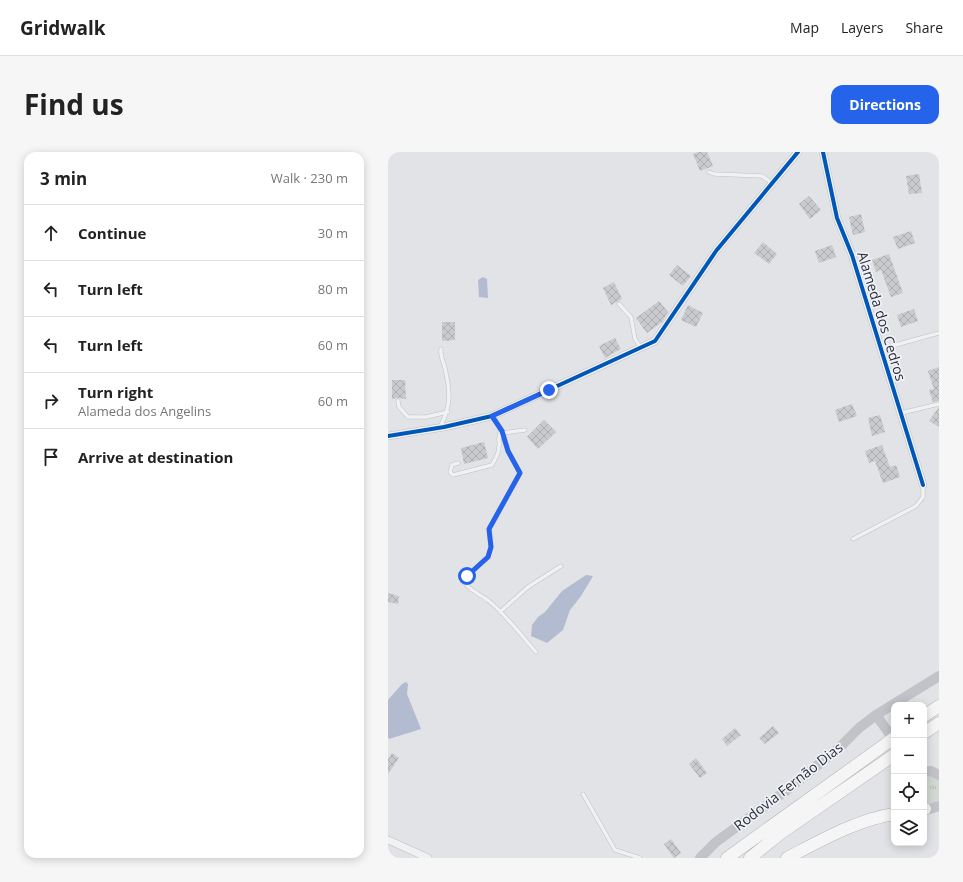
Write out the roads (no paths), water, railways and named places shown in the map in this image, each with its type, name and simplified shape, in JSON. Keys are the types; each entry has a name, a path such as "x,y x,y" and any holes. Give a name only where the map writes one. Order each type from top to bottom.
{"highway":[{"path":"927,714 939,706"},
{"path":"927,731 939,723"},
{"name":"Rodovia Fernão Dias","path":"727,858 891,741"},
{"path":"750,858 781,833 891,757"},
{"path":"786,858 828,837 861,823 891,814"}],"main road":[{"name":"Rodovia Fernão Dias","path":"700,858 716,842 787,790 839,748 876,715 939,676"},
{"path":"876,715 891,738"},
{"path":"927,771 939,775"}],"street":[{"path":"388,436 440,428 492,416 654,341 716,250 798,152"},
{"name":"Alameda dos Cedros","path":"823,152 837,218 852,255 923,485"},
{"path":"388,840 428,858"}],"lane":[{"path":"709,172 714,174 762,176 772,183"},
{"path":"619,304 631,317 635,338 640,348"},
{"path":"881,349 939,333"},
{"path":"440,428 448,412 450,393 440,353 441,349"},
{"path":"398,401 399,407 408,417 426,418 448,412"},
{"path":"901,414 939,404"},
{"path":"492,416 502,431 508,451 520,473 489,529 491,547 488,557 465,579 465,583 500,612 536,652"},
{"path":"502,431 503,433 525,430"},
{"path":"458,463 452,465 450,472 453,475 492,465 497,457 499,446 498,438 502,431"},
{"path":"853,539 916,506 923,497 923,485"},
{"path":"500,612 528,586 561,566"},
{"path":"583,794 615,850 640,858"}],"water":[{"path":"483,277 487,279 488,298 479,297 478,280"},
{"path":"586,575 593,576 581,596 570,610 563,630 547,643 531,636 532,625 538,617 545,612 562,591"},
{"path":"406,682 408,684 407,694 421,729 389,739 388,700 402,684"}]}
